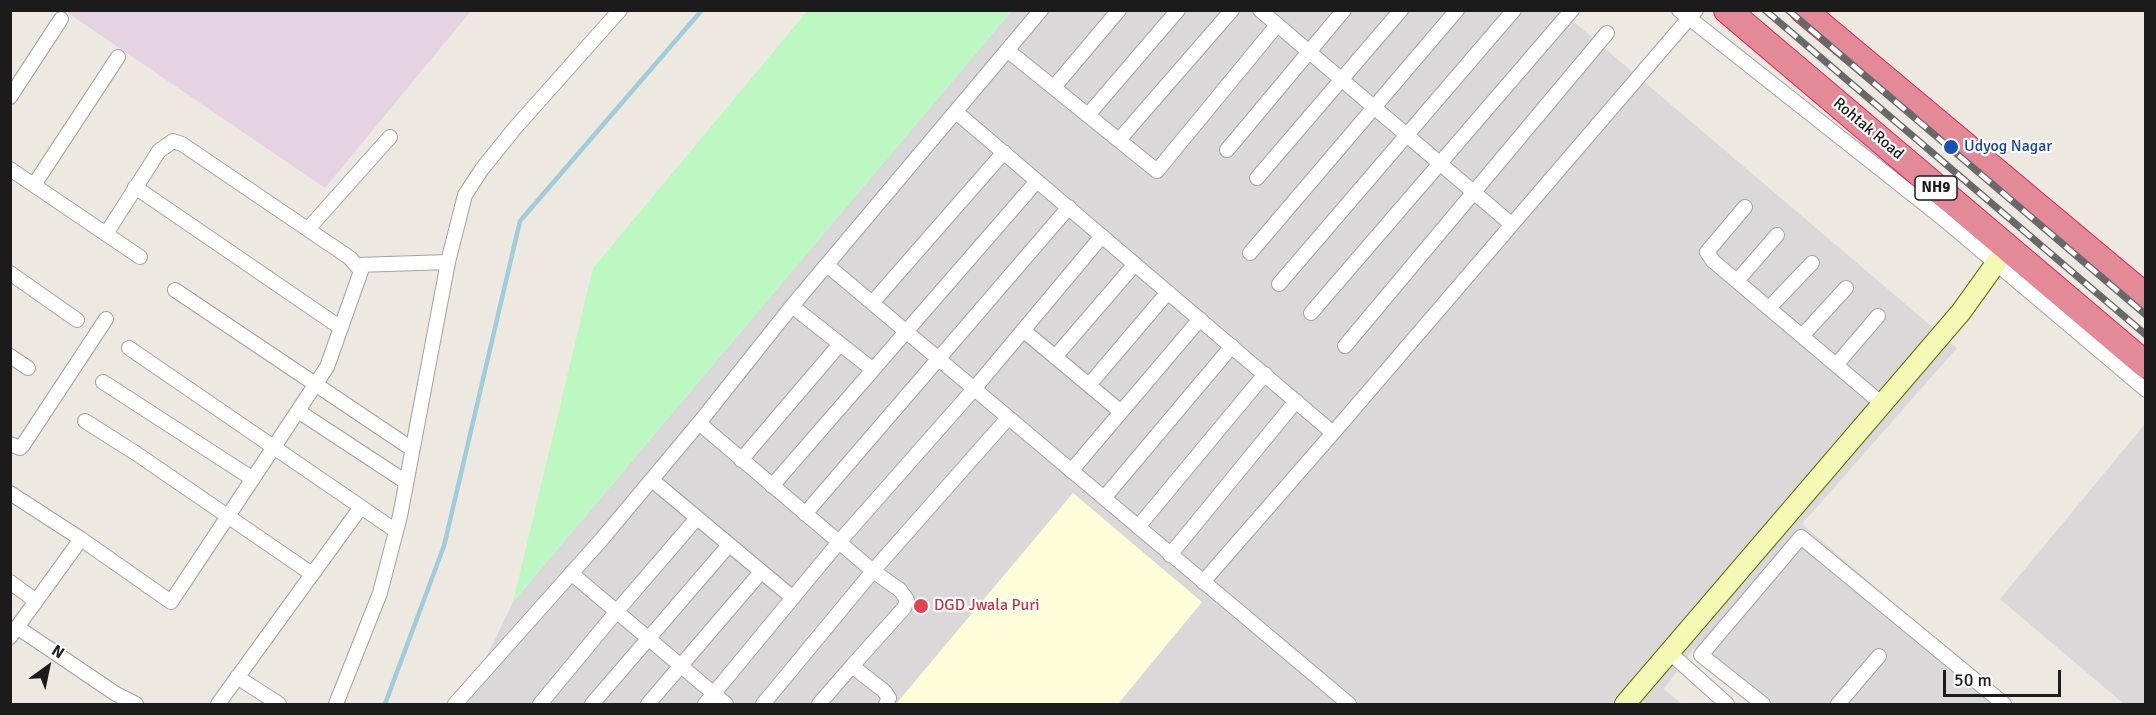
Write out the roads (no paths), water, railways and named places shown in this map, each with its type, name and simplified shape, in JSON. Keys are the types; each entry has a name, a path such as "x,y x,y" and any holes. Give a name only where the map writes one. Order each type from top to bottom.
{"highway":[{"name":"Rohtak Road","path":"1727,10 2002,256 2145,365"},
{"path":"1803,10 2145,297"}],"street":[{"path":"336,705 380,593 396,531 448,262 465,195 482,169 620,10"},
{"path":"455,705 652,480 792,306 1041,10"},
{"path":"1054,87 1119,10"},
{"path":"1088,115 1178,10"},
{"path":"1119,140 1232,10"},
{"path":"1260,10 1511,224"},
{"path":"1227,150 1344,10"},
{"path":"1257,178 1401,10"},
{"path":"1250,253 1457,10"},
{"path":"1279,284 1515,10"},
{"path":"1311,314 1572,10"},
{"path":"1203,582 1333,433 1688,13 1941,217 2002,256 2145,390"},
{"path":"10,97 61,19"},
{"path":"1007,51 1157,171 1277,25"},
{"path":"1345,346 1607,33"},
{"path":"34,185 118,57"},
{"path":"956,112 1333,433"},
{"path":"308,229 390,137"},
{"path":"10,493 171,602 327,367 361,271 357,264 308,229 182,144 173,141 159,150 106,234"},
{"path":"872,303 1004,152"},
{"path":"10,169 140,257"},
{"path":"772,486 1037,181"},
{"path":"135,187 341,328"},
{"path":"805,514 1069,207"},
{"path":"1744,207 1707,252 1713,261 1881,403"},
{"path":"1737,281 1777,235"},
{"path":"710,699 793,598 974,389 1102,236"},
{"path":"1625,705 1961,312 2002,256"},
{"path":"357,264 448,262"},
{"path":"1769,308 1812,263"},
{"path":"1055,357 1135,264"},
{"path":"827,265 1349,705"},
{"path":"10,273 77,320"},
{"path":"1802,336 1846,288"},
{"path":"175,290 412,450"},
{"path":"1089,385 1168,292"},
{"path":"792,306 872,369"},
{"path":"1836,365 1878,316"},
{"path":"10,444 17,448 23,445 106,319"},
{"path":"1071,471 1200,319"},
{"path":"1023,330 1121,412"},
{"path":"741,460 840,344"},
{"path":"1104,498 1232,346"},
{"path":"129,348 396,531"},
{"path":"10,357 28,368"},
{"path":"1138,527 1265,374"},
{"path":"103,382 253,479"},
{"path":"1170,555 1296,401"},
{"path":"298,411 406,482"},
{"path":"763,705 873,571 1008,418"},
{"path":"85,421 312,574"},
{"path":"699,423 873,571 900,590 907,600 904,608 819,705"},
{"path":"652,480 793,598"},
{"path":"218,705 361,507"},
{"path":"540,705 697,518"},
{"path":"1763,705 1701,655 1801,537 2004,705"},
{"path":"81,539 14,632 136,705"},
{"path":"592,705 729,545"},
{"path":"648,705 761,572"},
{"path":"571,573 681,666 710,699 726,705"},
{"path":"10,582 36,601"},
{"path":"1670,653 1727,705"},
{"path":"1839,705 1879,656"},
{"path":"852,666 884,691 889,698 886,705"},
{"path":"237,677 279,705"}],"waterway":[{"path":"385,704 444,546 520,221 702,10"}],"railway":[{"path":"1765,10 2146,335"},
{"path":"1788,10 2146,315"}],"place":[{"name":"Udyog Nagar","path":"1951,147"},
{"name":"DGD Jwala Puri","path":"921,606"}]}
